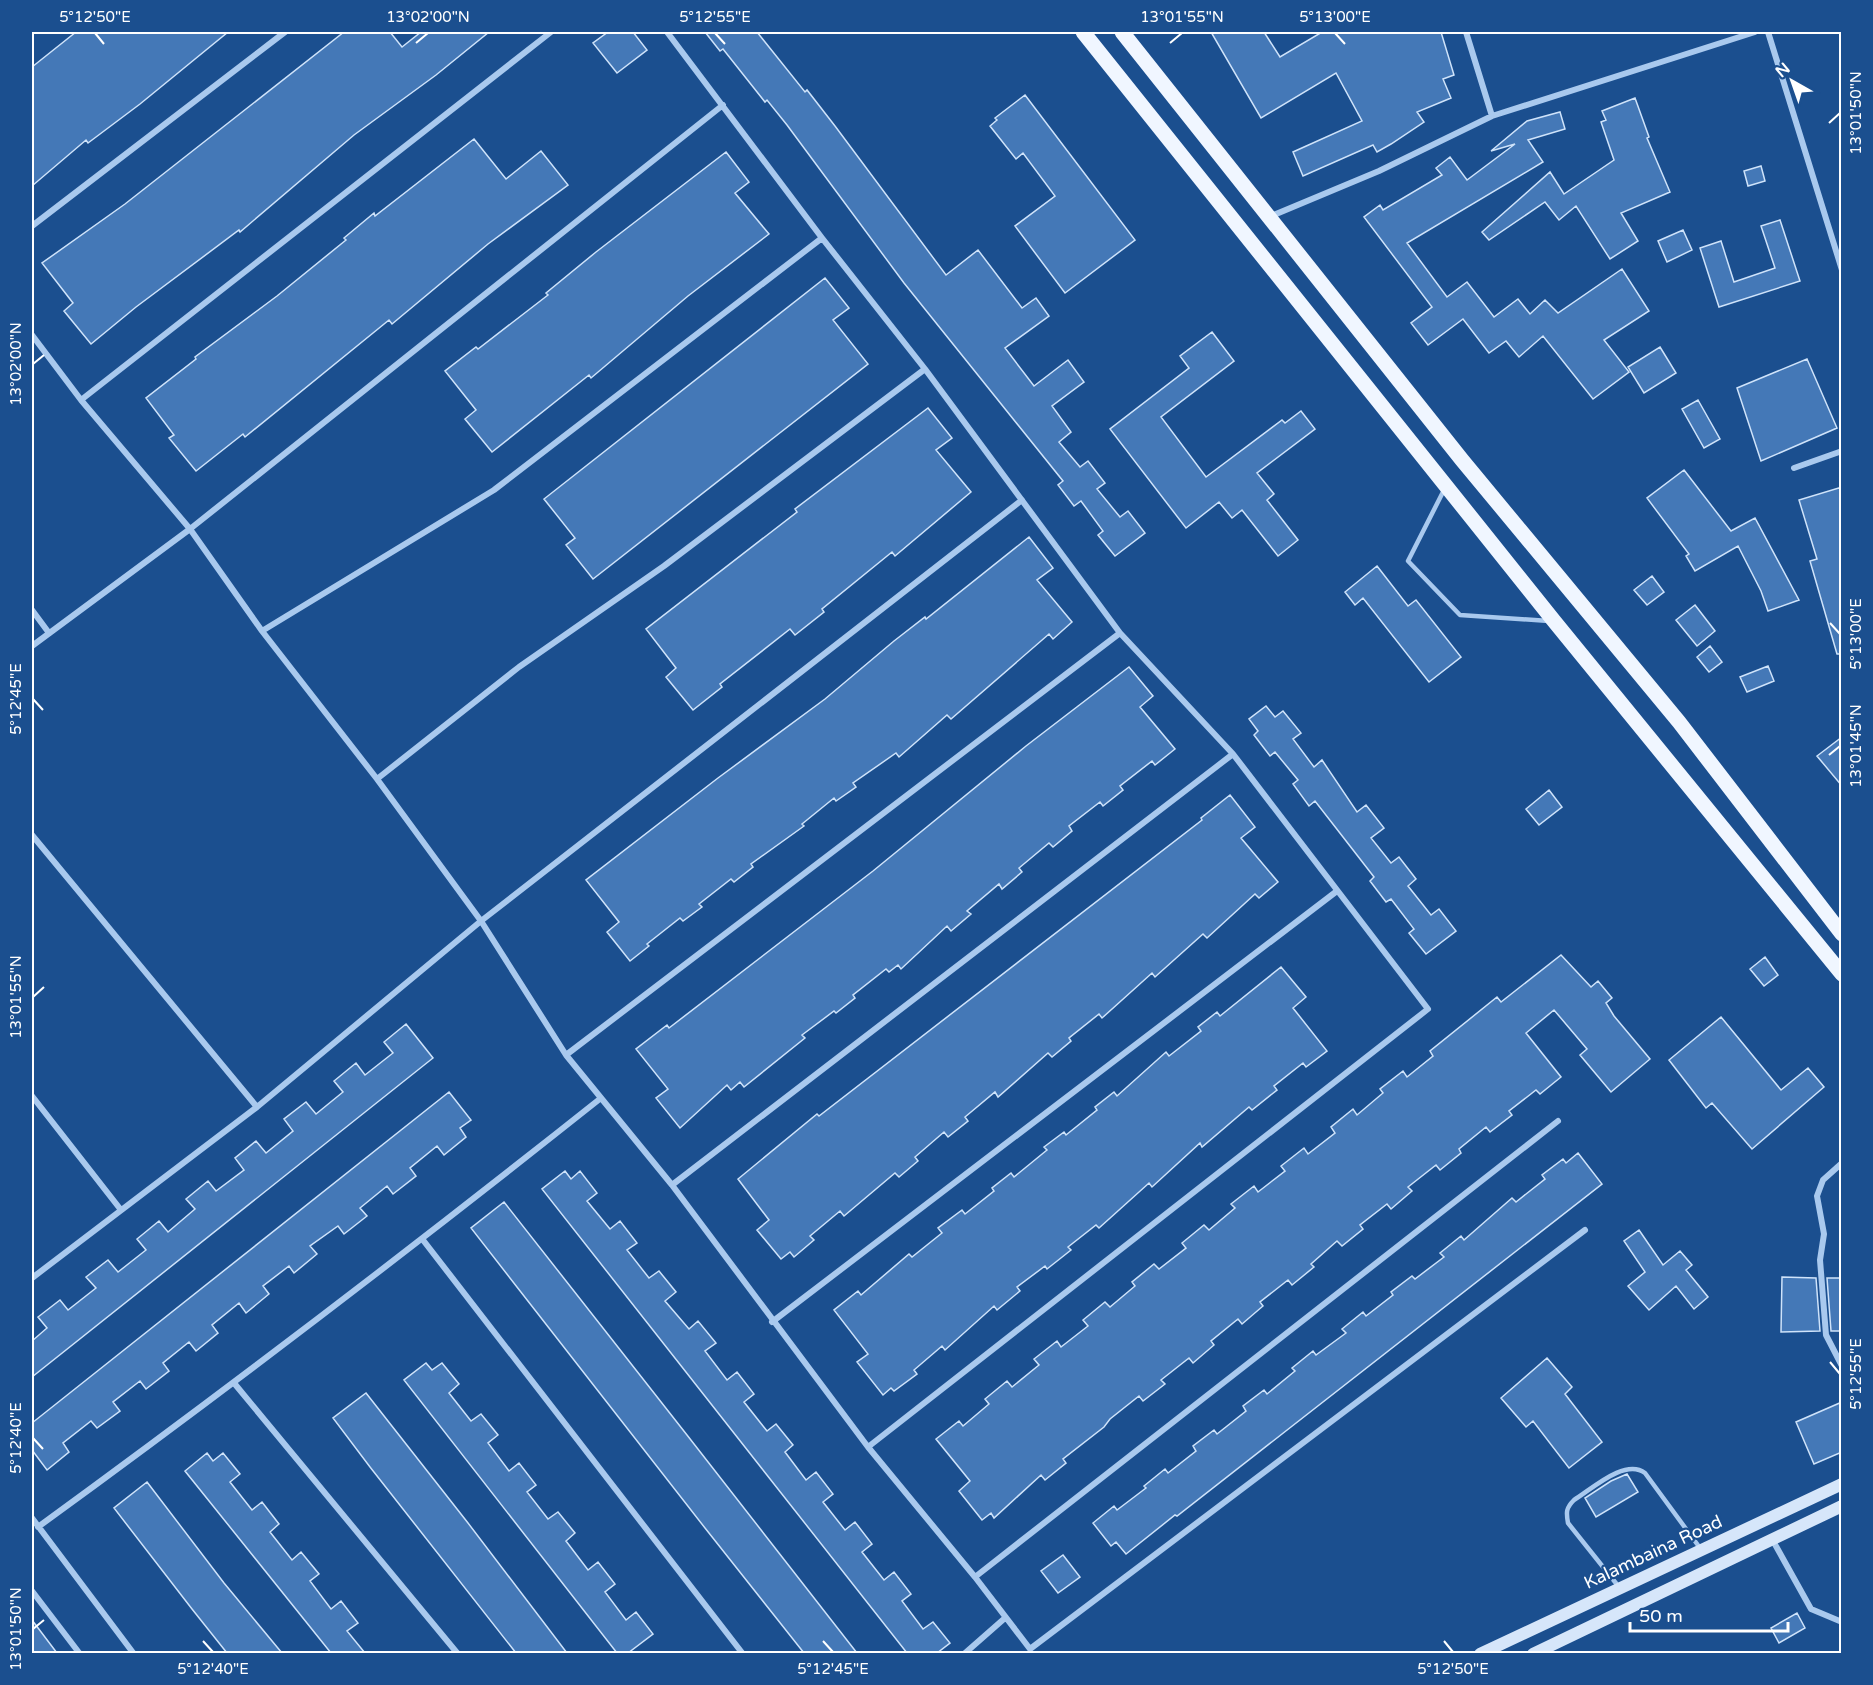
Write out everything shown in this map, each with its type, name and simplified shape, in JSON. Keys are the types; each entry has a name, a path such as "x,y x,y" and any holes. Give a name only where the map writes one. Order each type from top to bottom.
{"main road":[{"path":"1083,32 1554,621 1842,975"},
{"path":"1122,32 1462,460 1679,722 1842,934"},
{"name":"Kalambaina Road","path":"1480,1653 1700,1548 1842,1484"},
{"path":"1533,1653 1842,1506"}],"street":[{"path":"32,226 285,32"},
{"path":"81,400 551,32"},
{"path":"667,32 822,238 925,369 1120,633 1233,754 1428,1009 868,1447"},
{"path":"1466,32 1492,116"},
{"path":"1269,218 1379,171 1492,116 1755,32"},
{"path":"1768,32 1842,270"},
{"path":"32,646 190,529 723,105"},
{"path":"262,631 494,490 822,238"},
{"path":"32,334 81,400 190,529 262,631 377,778 481,921 566,1055 672,1185 772,1322 868,1447 975,1577 1030,1649 1585,1230"},
{"path":"377,778 519,667 664,566 925,369"},
{"path":"1794,468 1842,451"},
{"path":"32,1278 257,1107 481,921 1022,500"},
{"path":"32,610 49,633"},
{"path":"566,1055 1120,633"},
{"path":"672,1185 1233,754"},
{"path":"32,835 257,1107"},
{"path":"772,1322 1337,891"},
{"path":"32,1095 120,1210"},
{"path":"38,1527 423,1240 601,1098"},
{"path":"975,1577 1558,1121"},
{"path":"1842,1162 1823,1180 1817,1196 1824,1234 1820,1260 1826,1335 1842,1366"},
{"path":"423,1240 743,1653"},
{"path":"234,1383 458,1653"},
{"path":"32,1518 134,1653"},
{"path":"1772,1539 1811,1609 1842,1622"},
{"path":"32,1591 80,1653"},
{"path":"964,1653 1005,1618"}],"lane":[{"path":"1447,485 1408,561 1460,615 1554,621"},
{"path":"1619,1587 1568,1523 1566,1514 1567,1507 1574,1500 1626,1469 1639,1468 1645,1473 1700,1548"}],"building":[{"path":"76,32 228,32 140,104 88,143 86,140 32,186 32,67"},
{"path":"344,32 390,32 402,47 421,32 489,32 436,75 354,135 240,232 239,230 136,307 91,344 64,311 73,303 42,263 125,204"},
{"path":"608,32 633,32 647,50 617,73 593,43"},
{"path":"705,32 757,32 835,126 946,275 978,250 1022,308 1036,298 1049,316 1005,348 1034,386 1068,360 1084,382 1052,406 1071,432 1059,442 1080,467 1088,461 1105,483 1097,489 1120,517 1128,511 1145,533 1115,556 1098,535 1103,531 1081,501 1074,506 1058,485 1063,481 904,283 787,125 767,100 765,102 723,49 720,51"},
{"path":"1211,32 1264,32 1280,57 1322,32 1441,32 1454,75 1443,79 1451,98 1417,112 1424,122 1377,152 1373,145 1303,176 1293,152 1362,121 1336,73 1261,118"},
{"path":"1025,95 1135,240 1065,293 1015,226 1055,196 1023,153 1016,159 990,126 997,120 995,118"},
{"path":"1635,98 1649,137 1647,138 1670,192 1621,213 1638,241 1610,259 1576,206 1559,220 1545,202 1489,240 1482,232 1550,172 1564,194 1614,160 1601,122 1606,120 1602,111"},
{"path":"1560,112 1565,129 1528,140 1543,162 1407,243 1447,297 1467,282 1494,317 1518,299 1530,314 1545,300 1558,313 1622,269 1649,311 1604,340 1629,372 1593,399 1543,336 1519,357 1506,341 1489,353 1463,319 1428,345 1411,323 1432,307 1364,217 1380,205 1383,210 1442,175 1436,168 1450,157 1467,180 1515,144 1491,151 1527,121"},
{"path":"474,139 506,179 541,151 568,185 488,244 392,324 389,320 245,437 243,434 196,471 169,438 174,435 146,398 196,359 195,357 277,296 346,240 344,238 374,213 375,216"},
{"path":"726,152 749,182 735,193 769,234 688,296 591,378 589,375 492,452 465,419 476,410 445,371 476,347 478,349 548,295 546,293 596,252"},
{"path":"1761,166 1765,181 1748,186 1744,171"},
{"path":"1780,220 1800,281 1719,307 1700,248 1721,241 1734,282 1775,268 1761,226"},
{"path":"1683,230 1692,250 1667,262 1658,241"},
{"path":"825,278 849,308 833,320 868,364 593,579 566,545 575,538 544,499"},
{"path":"1212,332 1234,361 1161,417 1206,477 1282,420 1285,423 1301,411 1315,429 1257,473 1274,494 1267,500 1298,540 1278,556 1242,510 1232,518 1219,502 1186,528 1110,429 1189,368 1180,356"},
{"path":"1660,347 1676,373 1644,393 1628,367"},
{"path":"1807,359 1837,428 1761,461 1737,388"},
{"path":"1698,400 1720,439 1704,448 1682,409"},
{"path":"928,408 952,438 936,450 971,492 895,556 892,552 822,609 824,612 795,635 790,629 720,684 722,687 693,710 666,677 676,668 646,629 797,512 795,509"},
{"path":"1684,470 1731,531 1755,518 1799,600 1768,611 1761,591 1738,546 1695,571 1686,556 1689,554 1647,498"},
{"path":"1842,487 1842,654 1837,654 1810,561 1817,559 1799,500"},
{"path":"1029,537 1053,568 1037,580 1072,622 1053,639 1049,634 951,719 947,715 899,757 896,753 853,783 856,787 836,801 834,798 802,824 804,826 751,864 753,867 734,882 731,879 699,904 702,907 683,921 680,918 647,944 649,946 630,961 607,932 619,922 586,880 825,699 894,641 925,617 926,619"},
{"path":"1377,566 1408,606 1416,600 1461,657 1429,682 1363,598 1355,605 1345,592"},
{"path":"1652,576 1664,592 1647,605 1634,590"},
{"path":"1695,605 1715,631 1697,646 1676,620"},
{"path":"1710,646 1722,662 1709,672 1697,657"},
{"path":"1768,666 1774,681 1747,692 1740,677"},
{"path":"1129,667 1153,696 1140,707 1175,749 1155,765 1152,761 1120,786 1123,790 1103,806 1100,802 1069,826 1072,831 1053,847 1049,843 1019,868 1022,872 1002,889 999,884 967,911 971,914 951,931 947,926 901,969 898,965 889,972 886,969 853,995 855,998 836,1013 834,1011 802,1035 805,1038 744,1087 740,1082 731,1090 727,1085 680,1128 656,1098 668,1089 636,1049 667,1025 669,1028 873,871 1026,746"},
{"path":"1266,706 1275,717 1283,711 1301,733 1293,739 1314,767 1322,760 1357,812 1366,805 1384,828 1371,838 1391,863 1399,857 1416,879 1408,886 1431,915 1439,909 1456,931 1426,954 1409,933 1414,929 1391,899 1386,902 1370,881 1374,877 1315,801 1309,806 1293,784 1298,780 1275,752 1270,756 1254,735 1258,731 1249,719"},
{"path":"1842,737 1842,786 1817,756"},
{"path":"1549,790 1562,807 1539,825 1526,809"},
{"path":"1230,795 1255,827 1241,838 1278,882 1259,898 1255,894 1207,938 1203,934 1155,977 1152,973 1102,1018 1099,1014 1069,1038 1071,1041 1052,1057 1048,1053 998,1097 995,1092 965,1117 968,1121 948,1137 944,1132 915,1157 918,1161 899,1177 895,1173 844,1216 840,1211 810,1236 814,1240 794,1257 790,1252 781,1259 757,1230 769,1220 738,1179 817,1114 819,1116 1202,820 1201,818"},
{"path":"1561,955 1591,987 1598,981 1612,998 1606,1003 1614,1016 1650,1059 1611,1092 1580,1055 1587,1049 1554,1010 1526,1033 1561,1077 1540,1094 1536,1090 1509,1111 1512,1115 1490,1132 1486,1127 1459,1149 1461,1153 1440,1170 1436,1165 1408,1187 1412,1191 1391,1209 1387,1204 1360,1225 1363,1229 1342,1246 1337,1241 1311,1264 1314,1267 1292,1285 1288,1280 1260,1302 1263,1306 1242,1324 1238,1319 1211,1341 1214,1345 1193,1363 1189,1358 1161,1380 1165,1384 1143,1401 1139,1396 1110,1419 1104,1427 1063,1459 1066,1463 1045,1480 1041,1475 994,1518 991,1513 982,1520 959,1491 970,1481 936,1439 959,1421 963,1426 989,1404 985,1399 1007,1381 1012,1387 1039,1365 1034,1359 1057,1341 1061,1347 1088,1326 1083,1320 1105,1302 1110,1307 1135,1286 1132,1282 1154,1264 1159,1269 1186,1248 1182,1243 1204,1225 1209,1230 1235,1208 1231,1204 1254,1186 1258,1192 1285,1171 1281,1166 1304,1148 1308,1154 1335,1133 1331,1127 1353,1109 1357,1115 1383,1093 1380,1089 1403,1071 1407,1077 1433,1056 1430,1051 1497,997 1501,1002"},
{"path":"1765,957 1778,975 1764,986 1750,969"},
{"path":"1281,967 1306,997 1293,1008 1327,1051 1306,1067 1303,1063 1274,1086 1277,1090 1252,1110 1249,1107 1202,1147 1200,1143 1152,1187 1149,1183 1099,1228 1096,1225 1068,1247 1071,1250 1047,1269 1045,1266 1017,1287 1020,1291 997,1310 994,1306 945,1350 942,1346 914,1370 917,1374 894,1391 891,1388 883,1395 857,1362 868,1354 834,1310 858,1291 861,1295 909,1254 912,1257 942,1233 938,1228 962,1210 965,1214 994,1191 992,1188 1011,1173 1014,1177 1047,1150 1044,1147 1064,1132 1066,1135 1097,1110 1095,1107 1114,1092 1117,1096 1166,1052 1169,1056 1201,1031 1198,1027 1217,1012 1220,1016"},
{"path":"1721,1017 1781,1090 1808,1068 1824,1087 1752,1149 1712,1103 1706,1108 1669,1060"},
{"path":"406,1024 433,1058 32,1377 32,1341 47,1328 38,1317 60,1300 68,1310 96,1288 86,1277 108,1260 118,1272 146,1250 137,1239 159,1221 168,1232 195,1209 186,1199 208,1181 216,1191 244,1170 235,1158 256,1141 266,1153 293,1131 284,1119 306,1102 316,1114 343,1092 334,1081 356,1063 365,1075 393,1053 384,1042"},
{"path":"449,1092 471,1120 460,1128 466,1137 444,1155 437,1146 410,1168 416,1176 393,1194 387,1186 360,1208 367,1216 344,1234 338,1226 310,1246 317,1254 294,1273 289,1266 263,1286 269,1294 246,1313 239,1303 212,1325 218,1333 196,1351 189,1342 163,1363 169,1371 146,1389 140,1381 113,1402 120,1411 97,1428 91,1421 63,1443 69,1452 47,1470 32,1450 32,1423"},
{"path":"1578,1153 1602,1184 1126,1554 1116,1542 1111,1546 1093,1523 1114,1506 1117,1510 1146,1488 1144,1486 1165,1469 1168,1473 1196,1451 1193,1446 1214,1430 1217,1434 1246,1411 1243,1406 1264,1390 1267,1394 1295,1371 1292,1368 1313,1351 1316,1355 1346,1333 1342,1329 1363,1312 1366,1316 1393,1295 1391,1292 1412,1276 1415,1279 1444,1257 1440,1253 1461,1236 1464,1240 1512,1198 1516,1202 1545,1179 1542,1175 1563,1159 1566,1163"},
{"path":"565,1171 571,1179 580,1171 597,1193 587,1201 610,1229 620,1221 637,1243 627,1250 649,1278 659,1271 676,1292 665,1301 689,1329 698,1321 716,1343 705,1351 727,1380 737,1372 754,1394 744,1402 767,1431 776,1424 793,1445 785,1452 806,1480 816,1472 833,1494 823,1502 845,1530 855,1522 872,1544 862,1552 884,1580 894,1572 911,1594 902,1601 923,1629 933,1622 950,1643 937,1653 907,1653 542,1189"},
{"path":"504,1202 857,1653 804,1653 705,1528 471,1228"},
{"path":"1639,1230 1663,1265 1680,1251 1692,1265 1686,1270 1708,1297 1694,1309 1676,1286 1649,1310 1628,1286 1645,1272 1624,1241"},
{"path":"1782,1277 1816,1278 1820,1331 1781,1332"},
{"path":"1827,1278 1842,1278 1842,1331 1831,1331"},
{"path":"1547,1358 1572,1387 1565,1394 1602,1442 1569,1468 1533,1421 1526,1427 1501,1398"},
{"path":"426,1363 432,1370 442,1363 459,1384 449,1393 471,1421 481,1414 498,1435 488,1443 509,1471 519,1463 536,1485 527,1492 548,1519 558,1512 575,1533 566,1541 588,1570 598,1562 615,1584 605,1592 626,1620 636,1612 653,1634 628,1653 617,1653 404,1380"},
{"path":"366,1393 567,1653 516,1653 370,1467 333,1418"},
{"path":"1842,1402 1842,1452 1814,1464 1796,1422"},
{"path":"207,1453 213,1461 223,1453 240,1474 230,1482 252,1510 262,1502 279,1524 270,1532 292,1560 301,1552 319,1574 310,1581 331,1609 341,1601 358,1623 347,1631 365,1653 331,1653 185,1471"},
{"path":"1627,1474 1638,1492 1596,1517 1585,1498 1611,1481"},
{"path":"147,1482 224,1583 282,1653 227,1653 192,1609 114,1508"},
{"path":"1063,1555 1080,1577 1058,1593 1041,1571"},
{"path":"1797,1613 1805,1628 1779,1643 1771,1628"},
{"path":"32,1620 57,1653 32,1653"}]}
